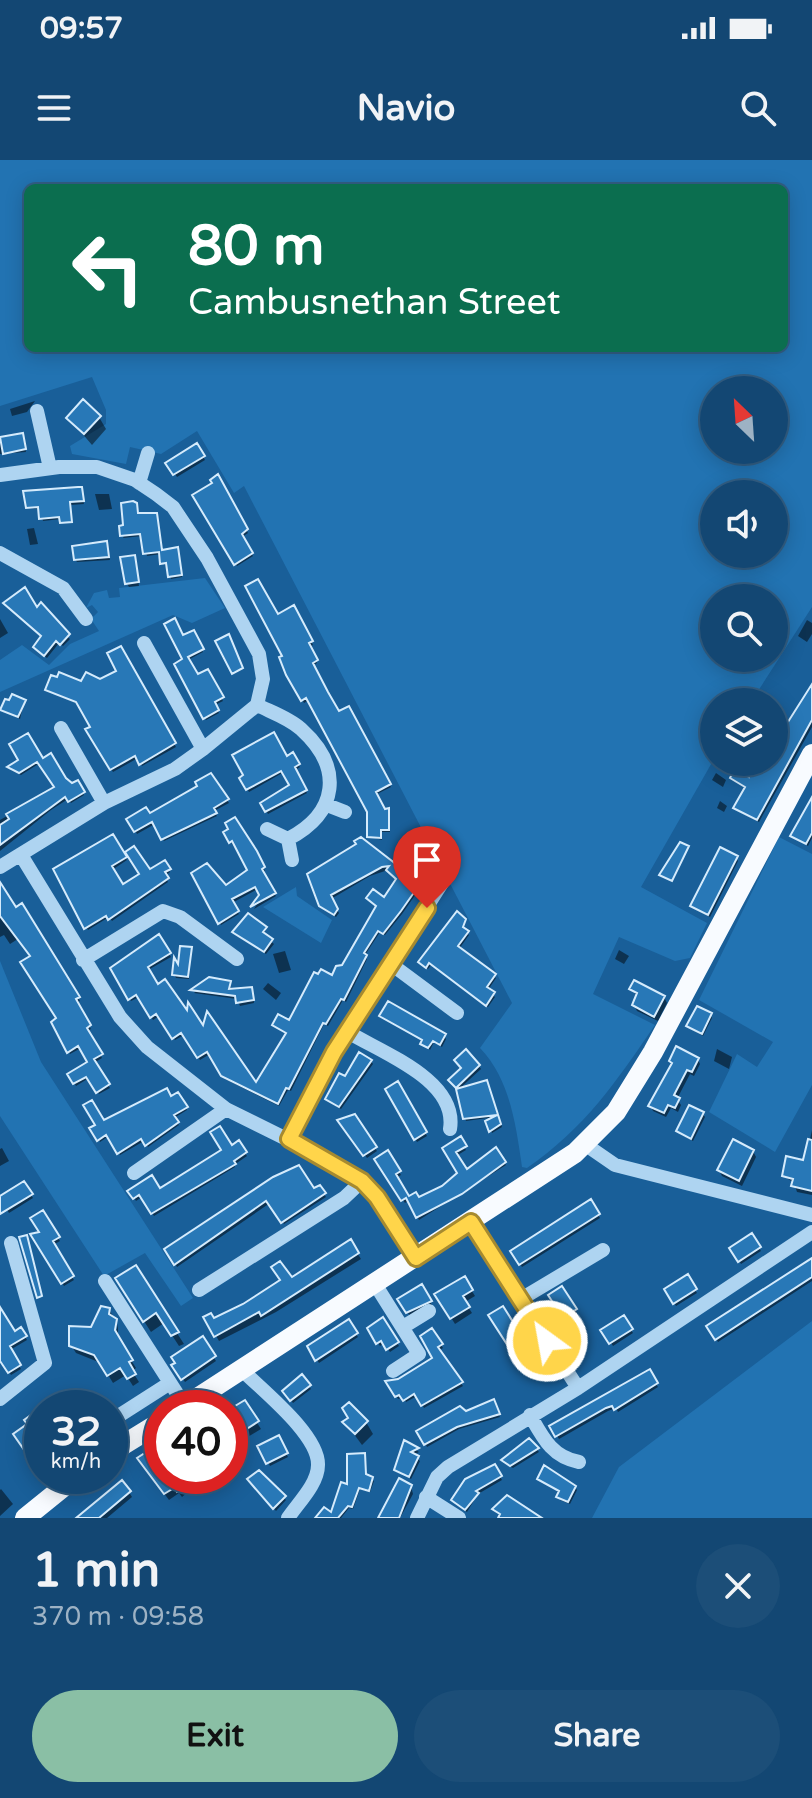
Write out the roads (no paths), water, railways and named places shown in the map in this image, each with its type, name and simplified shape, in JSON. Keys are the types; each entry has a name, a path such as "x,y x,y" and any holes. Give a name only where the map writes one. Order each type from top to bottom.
{"main road":[{"path":"211,1390 586,1145 630,1092 812,754"},
{"path":"25,1518 55,1494"}],"street":[{"path":"37,411 50,468"},
{"path":"139,483 148,453"},
{"path":"0,475 50,468 97,467 139,483 173,507 191,532 259,654 263,679 257,705 203,749 175,769 104,803 0,867"},
{"path":"0,572 5,556 63,588 86,619"},
{"path":"144,643 203,749"},
{"path":"257,705 299,727 312,741 331,784 327,805 311,826 288,839"},
{"path":"61,728 104,803"},
{"path":"327,805 345,812"},
{"path":"267,829 288,839"},
{"path":"288,839 292,860"},
{"path":"21,855 120,1017 147,1047 226,1109 289,1139 362,1181 377,1197 416,1258"},
{"path":"289,1139 319,1078 442,883"},
{"path":"83,960 163,911 180,917 237,959"},
{"path":"391,964 457,1013"},
{"path":"348,1032 438,1089 451,1111 450,1129"},
{"path":"134,1173 226,1109"},
{"path":"586,1145 615,1165 812,1215"},
{"path":"199,1290 344,1198 362,1181"},
{"path":"471,1222 578,1388"},
{"path":"417,1518 437,1477 448,1467 578,1388 812,1232"},
{"path":"0,1399 45,1363 11,1243"},
{"path":"521,1299 603,1250"},
{"path":"105,1281 174,1390"},
{"path":"375,1284 419,1354 393,1371"},
{"path":"403,1327 429,1311"},
{"path":"242,1370 309,1437 317,1455 318,1465 312,1485 288,1518"},
{"path":"128,1410 170,1383"},
{"path":"530,1415 547,1445 562,1459 579,1462"},
{"path":"426,1497 459,1518"}]}
